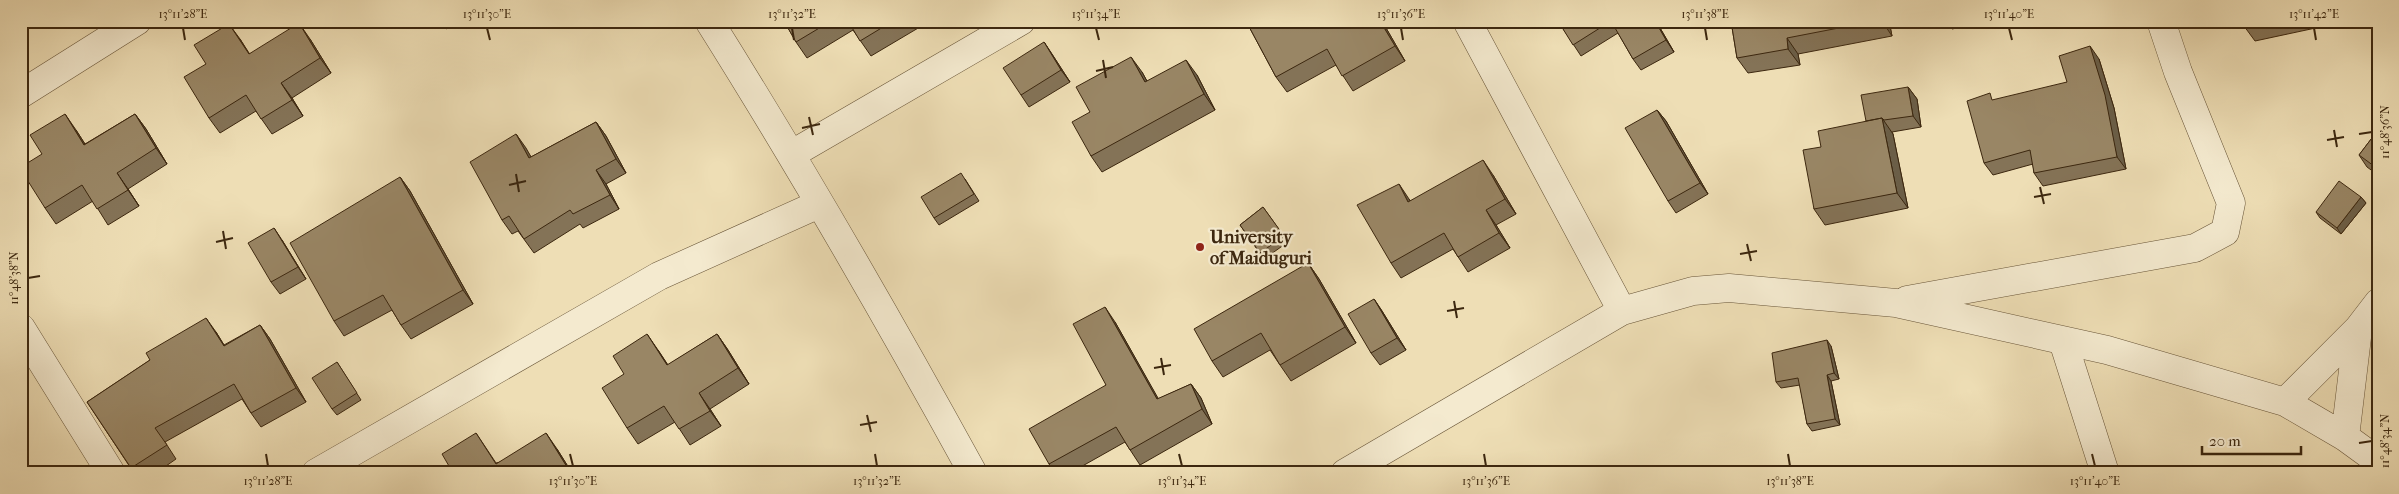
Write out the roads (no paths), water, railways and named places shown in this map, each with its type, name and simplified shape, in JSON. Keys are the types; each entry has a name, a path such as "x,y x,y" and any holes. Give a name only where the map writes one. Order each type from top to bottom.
{"street":[{"path":"21,94 137,21"},
{"path":"709,21 792,154 819,204 892,326 973,473"},
{"path":"792,154 1021,21"},
{"path":"1466,21 1622,311"},
{"path":"1896,303 2195,248 2225,232 2231,203 2178,72 2162,21"},
{"path":"316,473 659,276 819,204"},
{"path":"1345,473 1622,311 1693,291 1729,288 1896,303 2107,350 2285,402 2345,437 2378,461"},
{"path":"2285,402 2358,328 2378,303"},
{"path":"21,328 112,473"},
{"path":"2345,437 2358,328"},
{"path":"2062,341 2104,473"}],"place":[{"name":"University of Maiduguri","path":"1200,247"}]}
